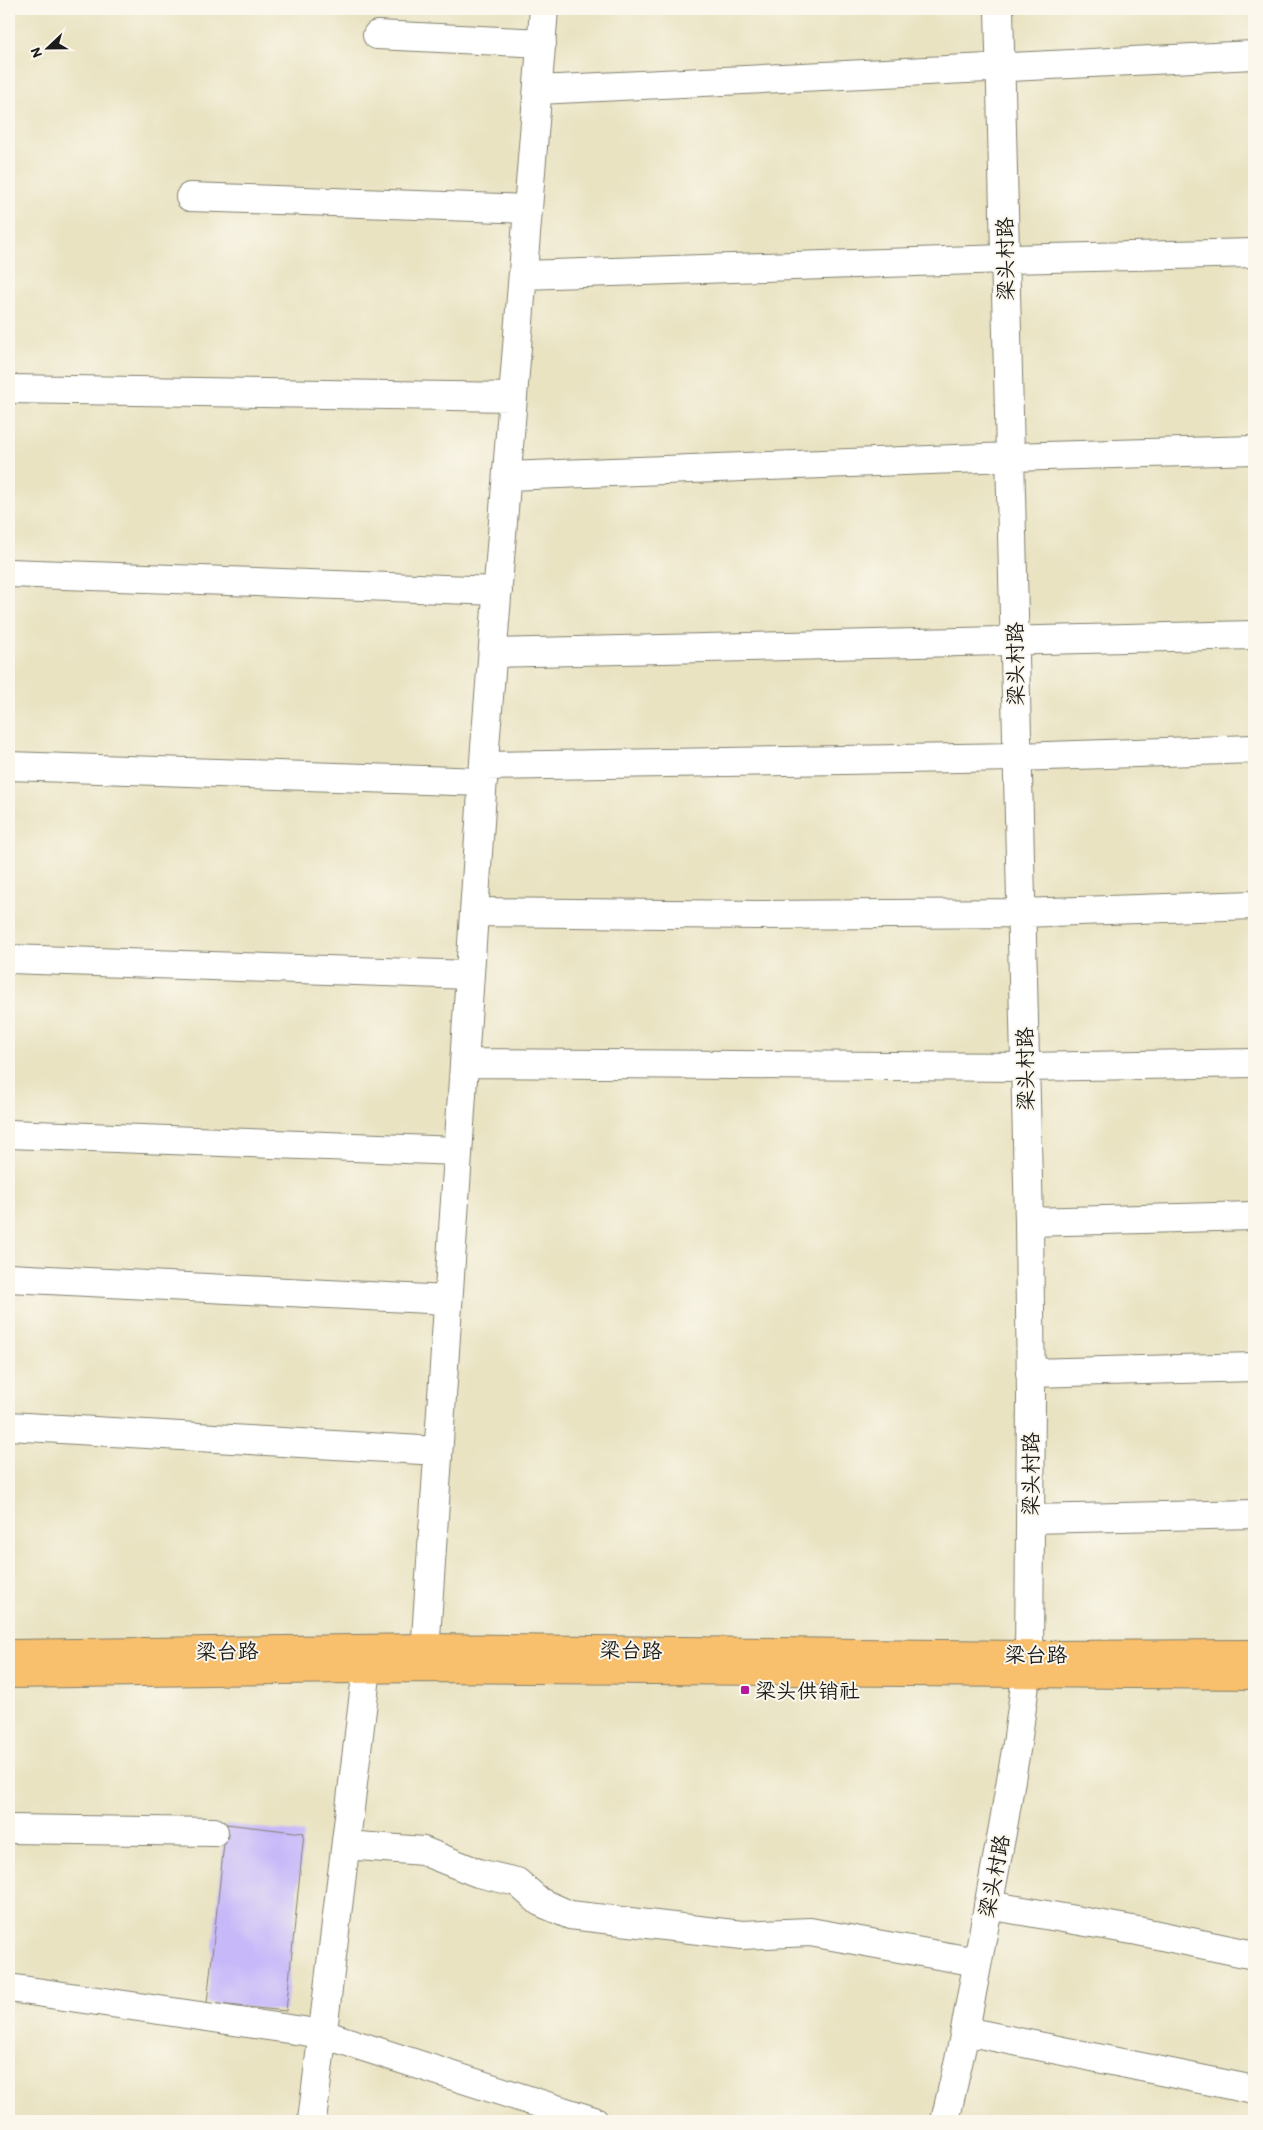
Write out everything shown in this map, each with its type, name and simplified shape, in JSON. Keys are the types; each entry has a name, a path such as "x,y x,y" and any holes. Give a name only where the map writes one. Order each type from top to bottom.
{"main road":[{"name":"梁台路","path":"9,1654 367,1659"},
{"name":"梁台路","path":"1027,1664 1254,1654"},
{"name":"梁台路","path":"9,1674 424,1658 1027,1664 1254,1675"}],"street":[{"path":"424,1658 483,774 544,9"},
{"name":"梁头村路","path":"945,2121 964,2031 1017,1744 1027,1664 1030,1519 1029,1222 999,9"},
{"path":"376,35 542,44"},
{"path":"538,90 1254,55"},
{"path":"190,197 528,209"},
{"path":"523,275 1254,253"},
{"path":"9,389 513,397"},
{"path":"507,476 1254,450"},
{"path":"9,573 498,591"},
{"path":"493,654 1254,635"},
{"path":"9,766 483,774 1254,749"},
{"path":"474,912 760,915 1021,913 1254,906"},
{"path":"9,959 470,975"},
{"path":"464,1063 1024,1067 1254,1063"},
{"path":"9,1134 458,1151"},
{"path":"1029,1222 1254,1216"},
{"path":"9,1278 448,1300"},
{"path":"1030,1373 1254,1367"},
{"path":"9,1426 438,1451"},
{"path":"1030,1519 1254,1514"},
{"path":"312,2121 367,1659"},
{"path":"9,1829 214,1832"},
{"path":"346,1845 423,1851 478,1873 518,1882 540,1902 570,1915 742,1935 810,1932 977,1962"},
{"path":"988,1905 1138,1930 1254,1955"},
{"path":"9,1988 323,2034 594,2121"},
{"path":"964,2031 1254,2090"}],"building":[{"path":"226,1824 304,1833 286,2011 207,2003"}],"place":[{"name":"梁头供销社","path":"745,1690"}]}
